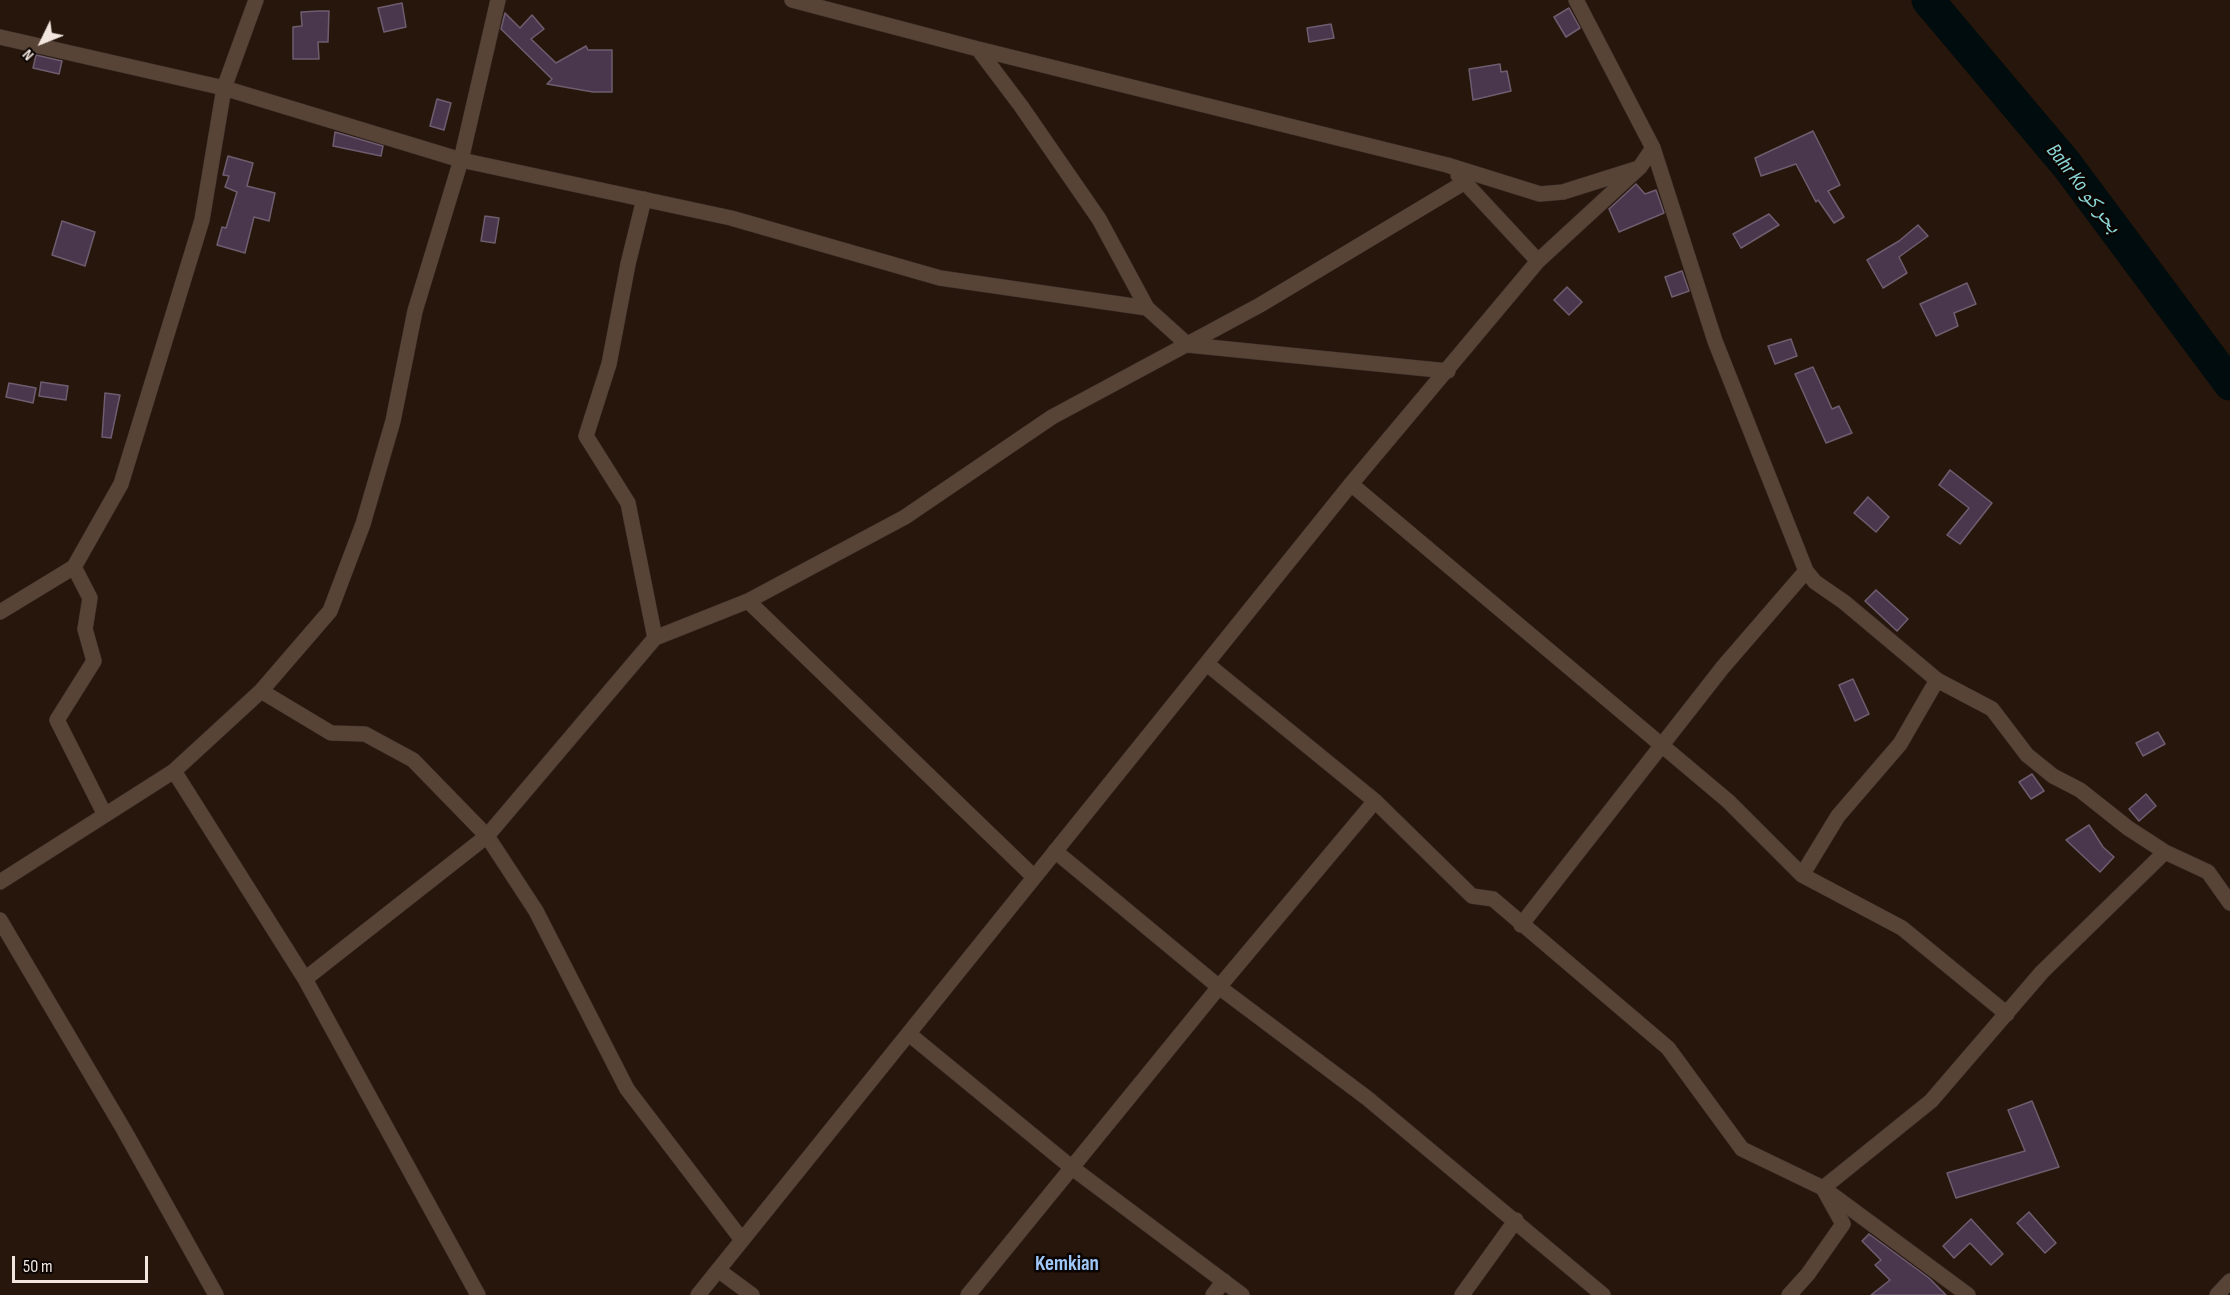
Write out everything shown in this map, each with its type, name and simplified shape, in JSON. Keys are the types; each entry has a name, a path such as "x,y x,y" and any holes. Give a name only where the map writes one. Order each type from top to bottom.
{"street":[{"path":"0,612 74,567 121,484 202,220 224,88 256,0"},
{"path":"0,882 174,771 261,691 330,611 363,524 393,421 415,311 460,160 498,0"},
{"path":"792,0 978,49 1447,165 1540,194 1563,192 1640,167"},
{"path":"1576,0 1653,148 1715,341 1806,571 1815,582 1845,602 1937,680 1992,709 2027,756 2165,852 2208,872 2230,903"},
{"path":"0,37 224,88 460,160 731,218 940,278 1147,308"},
{"path":"978,49 1021,106 1099,219 1147,308 1188,345 1448,371"},
{"path":"698,1295 1351,484 1538,261 1640,167 1653,148"},
{"path":"1447,165 1538,261"},
{"path":"306,979 487,836 655,638 748,601 905,517 1052,417 1188,345 1352,252 1465,183"},
{"path":"644,200 628,264 609,364 586,436 628,503 655,638"},
{"path":"1351,484 1728,801 1802,875 1902,928 2007,1014"},
{"path":"74,567 90,598 85,629 94,661 57,720 105,815"},
{"path":"1521,926 1723,667 1806,571"},
{"path":"748,601 1034,877"},
{"path":"1207,664 1375,801 1472,896 1492,899 1521,926 1668,1048 1742,1149 1823,1188 1968,1295"},
{"path":"1802,875 1838,816 1900,744 1937,680"},
{"path":"261,691 331,733 365,734 413,760 487,836 536,911 627,1089 742,1240"},
{"path":"174,771 306,979 478,1295"},
{"path":"968,1295 1219,987 1375,801"},
{"path":"1055,851 1219,987 1367,1098 1516,1220 1603,1295"},
{"path":"1823,1188 1931,1101 2042,972 2165,852"},
{"path":"0,920 124,1130 216,1295"},
{"path":"909,1034 1071,1167 1242,1295"},
{"path":"1789,1295 1808,1274 1844,1224 1823,1188"},
{"path":"1462,1295 1516,1220"},
{"path":"718,1270 752,1295"},
{"path":"1213,1295 1224,1281"},
{"path":"2217,1295 2230,1281"}],"building":[{"path":"402,3 406,27 384,32 378,8"},
{"path":"1569,8 1580,28 1566,37 1554,17"},
{"path":"329,11 328,42 318,42 319,59 293,59 293,27 302,26 301,12"},
{"path":"505,13 520,28 532,15 544,29 531,39 556,63 586,46 588,50 612,50 612,92 593,92 547,84 552,79 501,29"},
{"path":"1331,24 1334,38 1309,42 1307,28"},
{"path":"36,55 62,61 59,74 33,68"},
{"path":"1500,64 1501,72 1507,71 1511,91 1473,100 1469,69"},
{"path":"437,99 451,103 444,130 430,126"},
{"path":"1813,131 1840,185 1828,191 1844,217 1834,223 1818,200 1816,202 1796,164 1761,176 1755,158"},
{"path":"335,132 383,146 381,156 333,146"},
{"path":"228,156 253,163 247,186 275,193 269,221 254,217 245,253 217,245 222,227 226,228 237,192 225,187 229,176 223,175"},
{"path":"1636,184 1645,194 1656,190 1664,213 1619,232 1609,209"},
{"path":"1769,214 1779,225 1741,248 1733,234"},
{"path":"485,216 499,218 495,243 481,241"},
{"path":"62,221 95,232 85,266 52,255"},
{"path":"1918,225 1928,236 1899,257 1907,273 1883,288 1867,260 1899,241"},
{"path":"1682,271 1689,291 1672,297 1665,277"},
{"path":"1967,283 1976,304 1954,313 1958,326 1936,336 1920,304"},
{"path":"1567,287 1582,302 1569,315 1554,300"},
{"path":"1791,339 1797,356 1775,364 1768,346"},
{"path":"1813,367 1832,409 1839,406 1852,433 1826,443 1795,374"},
{"path":"41,382 68,386 66,400 39,396"},
{"path":"9,383 36,388 33,403 6,397"},
{"path":"105,393 120,395 111,438 102,437"},
{"path":"1950,470 1992,503 1960,544 1947,535 1969,508 1939,485"},
{"path":"1868,497 1889,517 1876,532 1854,513"},
{"path":"1876,590 1908,619 1897,631 1865,601"},
{"path":"1853,679 1869,714 1855,721 1839,685"},
{"path":"2158,732 2165,744 2143,756 2136,743"},
{"path":"2032,774 2044,791 2031,799 2019,782"},
{"path":"2146,794 2156,806 2139,821 2129,809"},
{"path":"2089,825 2103,847 2114,857 2100,872 2066,840"},
{"path":"2032,1101 2059,1167 1956,1198 1947,1173 2025,1151 2008,1110"},
{"path":"2029,1212 2056,1243 2045,1253 2017,1223"},
{"path":"1971,1219 2003,1254 1991,1265 1970,1243 1954,1258 1943,1246"},
{"path":"1869,1234 1929,1278 1946,1295 1871,1295 1890,1280 1875,1265 1881,1260 1862,1241"}],"waterway":[{"name":"Bahr Ko بحر كو","path":"1928,0 2067,165 2230,384"}],"district":[{"name":"Kemkian","path":"1067,1265"}]}
